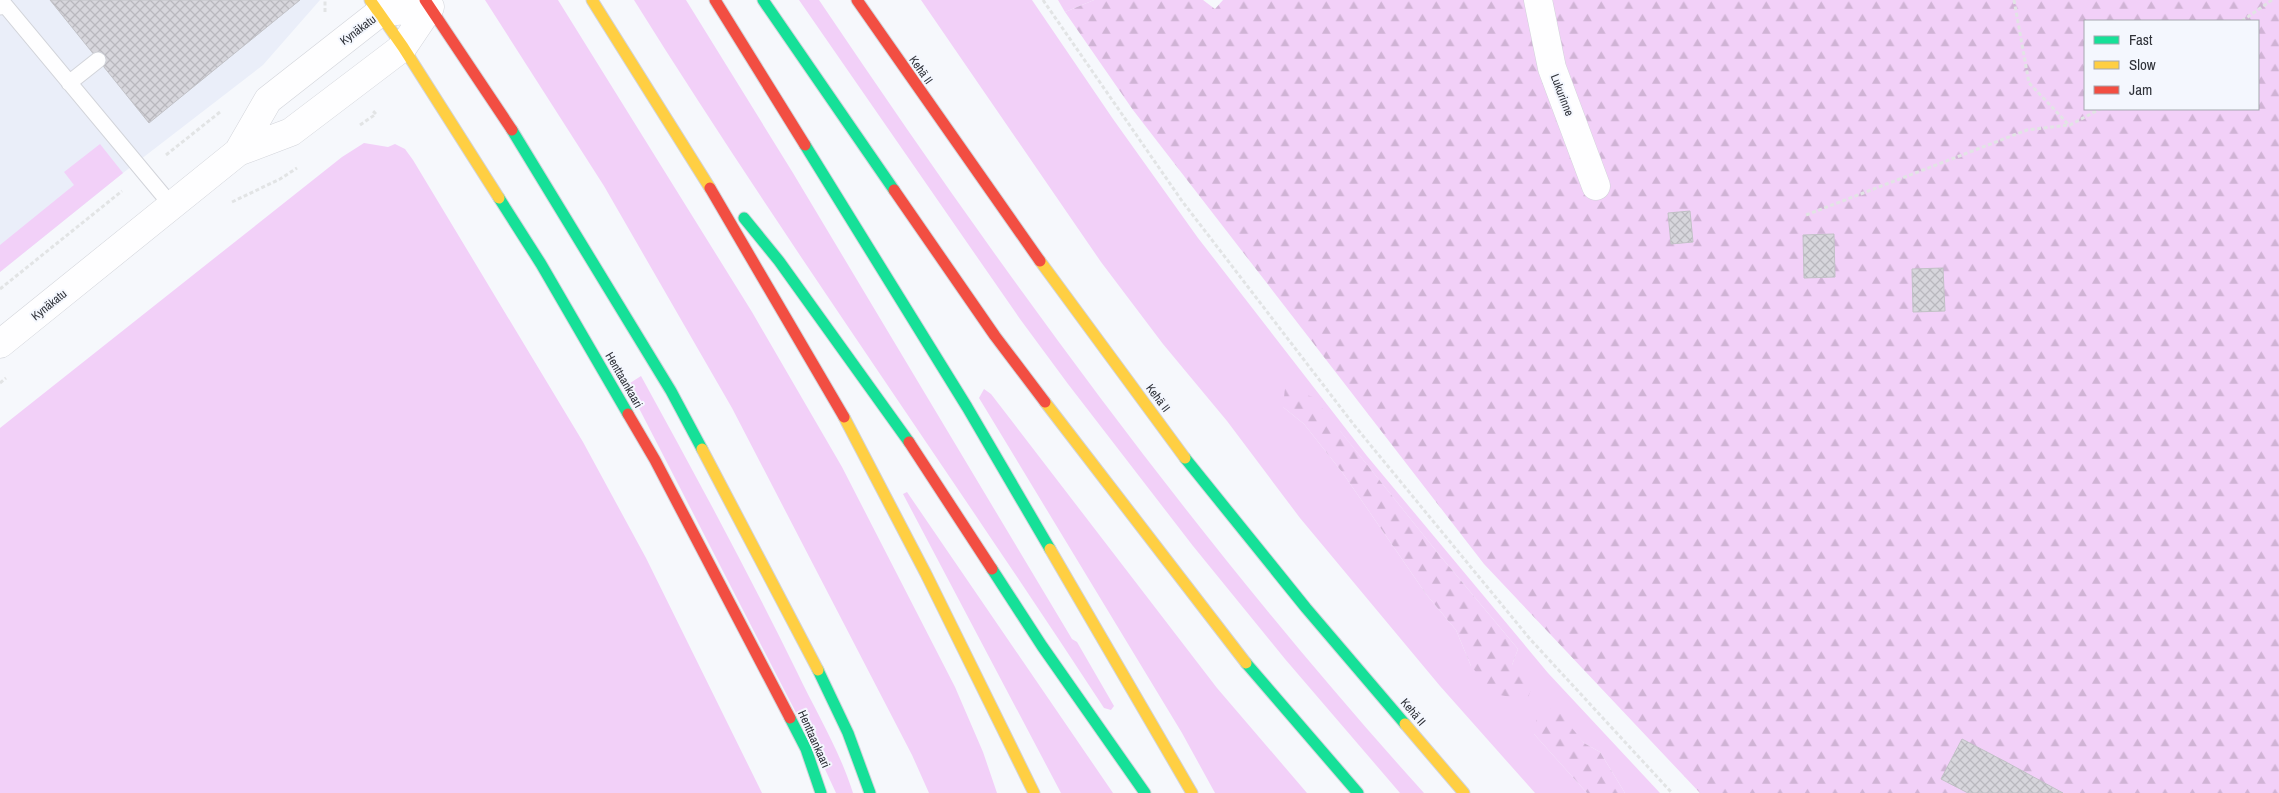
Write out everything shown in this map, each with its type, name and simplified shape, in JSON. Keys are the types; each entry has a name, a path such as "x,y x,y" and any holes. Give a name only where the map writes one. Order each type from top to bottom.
{"main road":[{"path":"592,0 684,143 812,360 935,592 1034,793"},
{"path":"715,0 967,407 1192,793"},
{"path":"762,0 995,336 1248,665 1358,793"},
{"name":"Kehä II","path":"857,0 1056,284 1202,482 1306,608 1464,793"},
{"path":"428,3 516,135 671,391 812,657 848,733 870,793"},
{"name":"Henttaankaari","path":"375,7 403,47 540,264 655,460 806,749 822,793"},
{"path":"684,143 779,262 899,427 1042,646 1145,793"}],"street":[{"name":"Lukurinne","path":"1538,0 1552,68 1596,186"},
{"name":"Kynäkatu","path":"238,152 268,100 375,7 428,3"},
{"name":"Kynäkatu","path":"0,344 238,152 292,132 403,47 428,3"}],"lane":[{"path":"0,7 4,4 172,206"},
{"path":"69,83 98,60"}],"path":[{"path":"1043,0 1182,200 1354,425 1530,639 1672,793"},
{"path":"2014,0 2029,83 2070,125"},
{"path":"2243,20 2272,0"},
{"path":"1806,215 2027,130 2070,125 2098,110"},
{"path":"352,131 376,114"},
{"path":"228,204 280,179 304,163"},
{"path":"0,383 8,377"}],"shaded area":[{"path":"0,0 320,0 263,65 123,173 0,272"}],"green space":[{"path":"485,0 558,0 752,312 842,467 955,687 983,752 997,793 929,793 912,755 732,408 604,186"},
{"path":"634,0 686,0 793,173 1072,639 1077,642 1114,706 1111,710 1104,708 749,179"},
{"path":"799,0 819,0 960,205 1107,407 1261,604 1424,793 1400,793 1285,659 1193,546 1020,319"},
{"path":"921,0 1032,0 1113,119 1198,238 1367,456 1548,673 1660,793 1625,793 1600,752 1584,743 1570,728 1534,734 1587,793 1535,793 1440,686 1300,518 1227,421 1163,344 1101,262","holes":["1283,407 1340,431 1518,649 1512,665 1471,666 1456,630 1426,594 1342,472 1304,424"]},
{"path":"1058,0 1094,0 1065,12"},
{"path":"1094,0 1203,0 1215,9 1223,0 2279,0 2279,793 1700,793 1484,564 1133,110 1065,12"},
{"path":"364,143 388,147 395,144 405,149 413,160 583,442 646,558 762,793 0,793 0,428 342,157"},
{"path":"100,144 123,173 0,272 0,245 74,185 64,172"},
{"path":"641,376 760,597 835,747 853,793 836,793 627,385"},
{"path":"1285,388 1313,397 1437,552 1518,649 1512,665 1534,682 1527,700 1494,694 1471,666 1456,630 1426,594 1342,472 1304,424 1283,407"},
{"path":"984,389 991,394 1217,688 1307,793 1215,793 1182,733 979,398"},
{"path":"907,492 1113,793 1061,793 903,494"},
{"path":"1555,707 1584,743 1600,752 1625,793 1587,793 1534,734 1537,715"}],"building":[{"path":"50,0 300,0 149,123"},
{"path":"1690,211 1693,242 1671,244 1668,213"},
{"path":"1834,234 1835,277 1804,278 1803,235"},
{"path":"1943,268 1945,311 1913,312 1912,269"},
{"path":"1962,739 2063,793 1968,793 1941,779"}],"traffic: fast":[{"path":"763,0 894,190"},
{"path":"512,130 671,391 702,449"},
{"path":"805,145 967,407 1050,549"},
{"path":"499,198 541,264 628,414"},
{"path":"744,218 779,261 909,442"},
{"path":"1185,458 1306,608 1405,724"},
{"path":"992,569 1042,646 1145,793"},
{"path":"1246,663 1358,793"},
{"path":"818,670 848,733 870,793"},
{"path":"790,718 806,749 821,793"}],"traffic: slow":[{"path":"370,0 403,47 499,198"},
{"path":"592,0 710,188"},
{"path":"1040,261 1185,458"},
{"path":"1045,402 1246,663"},
{"path":"844,417 926,574 1034,793"},
{"path":"702,449 818,670"},
{"path":"1050,549 1192,793"},
{"path":"1405,724 1464,793"}],"traffic: jam":[{"path":"425,0 512,130"},
{"path":"715,0 805,145"},
{"path":"857,0 1040,261"},
{"path":"710,188 844,417"},
{"path":"894,190 995,336 1045,402"},
{"path":"628,414 655,460 790,718"},
{"path":"909,442 992,569"}]}
